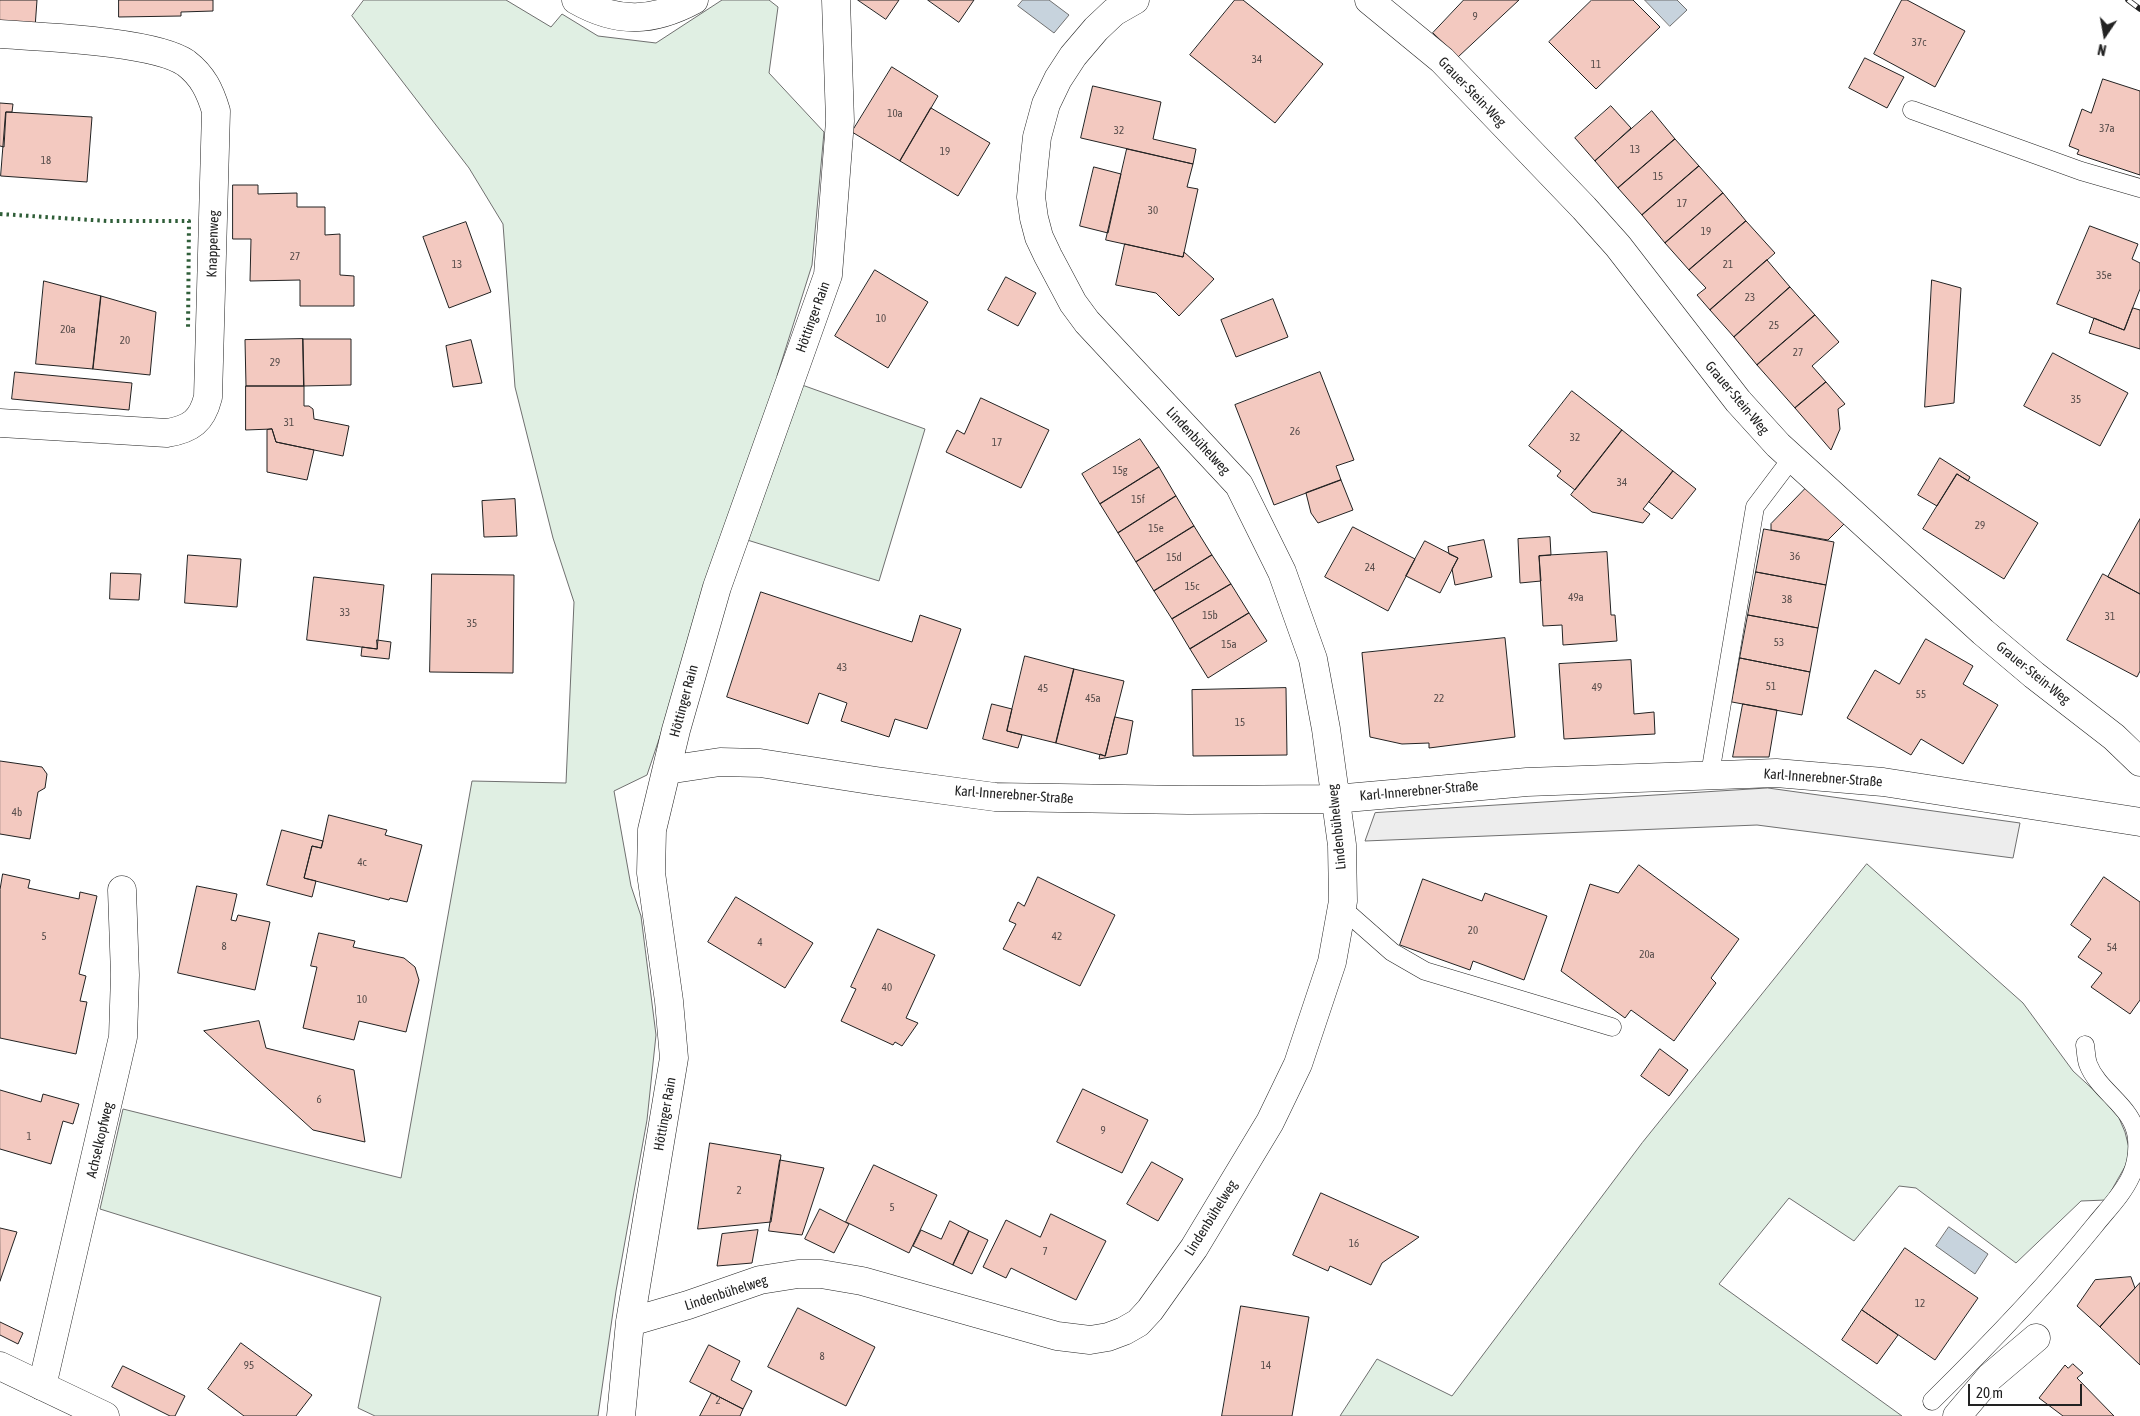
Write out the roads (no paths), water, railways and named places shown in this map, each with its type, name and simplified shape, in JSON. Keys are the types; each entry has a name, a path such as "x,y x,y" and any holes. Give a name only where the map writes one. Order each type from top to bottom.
{"street":[{"path":"576,0 611,14 645,17 668,13 694,0"},
{"name":"Höttinger Rain","path":"621,1416 630,1322 674,1058 673,1037 653,896 650,858 652,830 676,730 717,587 828,274 840,121 836,0"},
{"name":"Lindenbühelweg","path":"630,1322 688,1305 760,1280 798,1274 821,1274 862,1281 1057,1336 1090,1340 1108,1337 1124,1331 1138,1322 1150,1310 1194,1248 1270,1122 1298,1064 1332,962 1342,908 1342,845 1326,729 1313,659 1282,572 1239,485 1087,322 1073,303 1048,256 1034,218 1031,196 1034,165 1037,137 1046,104 1058,79 1073,56 1096,29 1114,12 1135,0"},
{"name":"Grauer-Stein-Weg","path":"1369,0 1442,60 1584,208 1618,246 1738,401 1792,458 1983,632 2034,675 2114,737 2140,762"},
{"name":"Knappenweg","path":"0,34 121,44 162,53 184,62 201,76 211,92 216,111 208,397 204,411 195,422 183,430 166,433 0,423"},
{"name":"Karl-Innerebner-Straße","path":"667,770 711,763 760,763 995,797 1178,800 1335,798 1527,782 1776,773 1883,782 2140,822"},
{"name":"Achselkopfweg","path":"42,1386 123,1037 125,975 122,890"},
{"path":"1957,1416 1990,1377 2036,1338"},
{"path":"0,1366 105,1416"}],"lane":[{"path":"1912,110 2081,172 2140,188"},
{"path":"1710,774 1755,507 1792,458"},
{"path":"1342,908 1392,952 1425,971 1612,1027"},
{"path":"1932,1401 1976,1358 2049,1278 2114,1200 2131,1176 2137,1147 2133,1122 2088,1064 2085,1045"}],"railway":[{"path":"2128,0 2140,9"}]}
